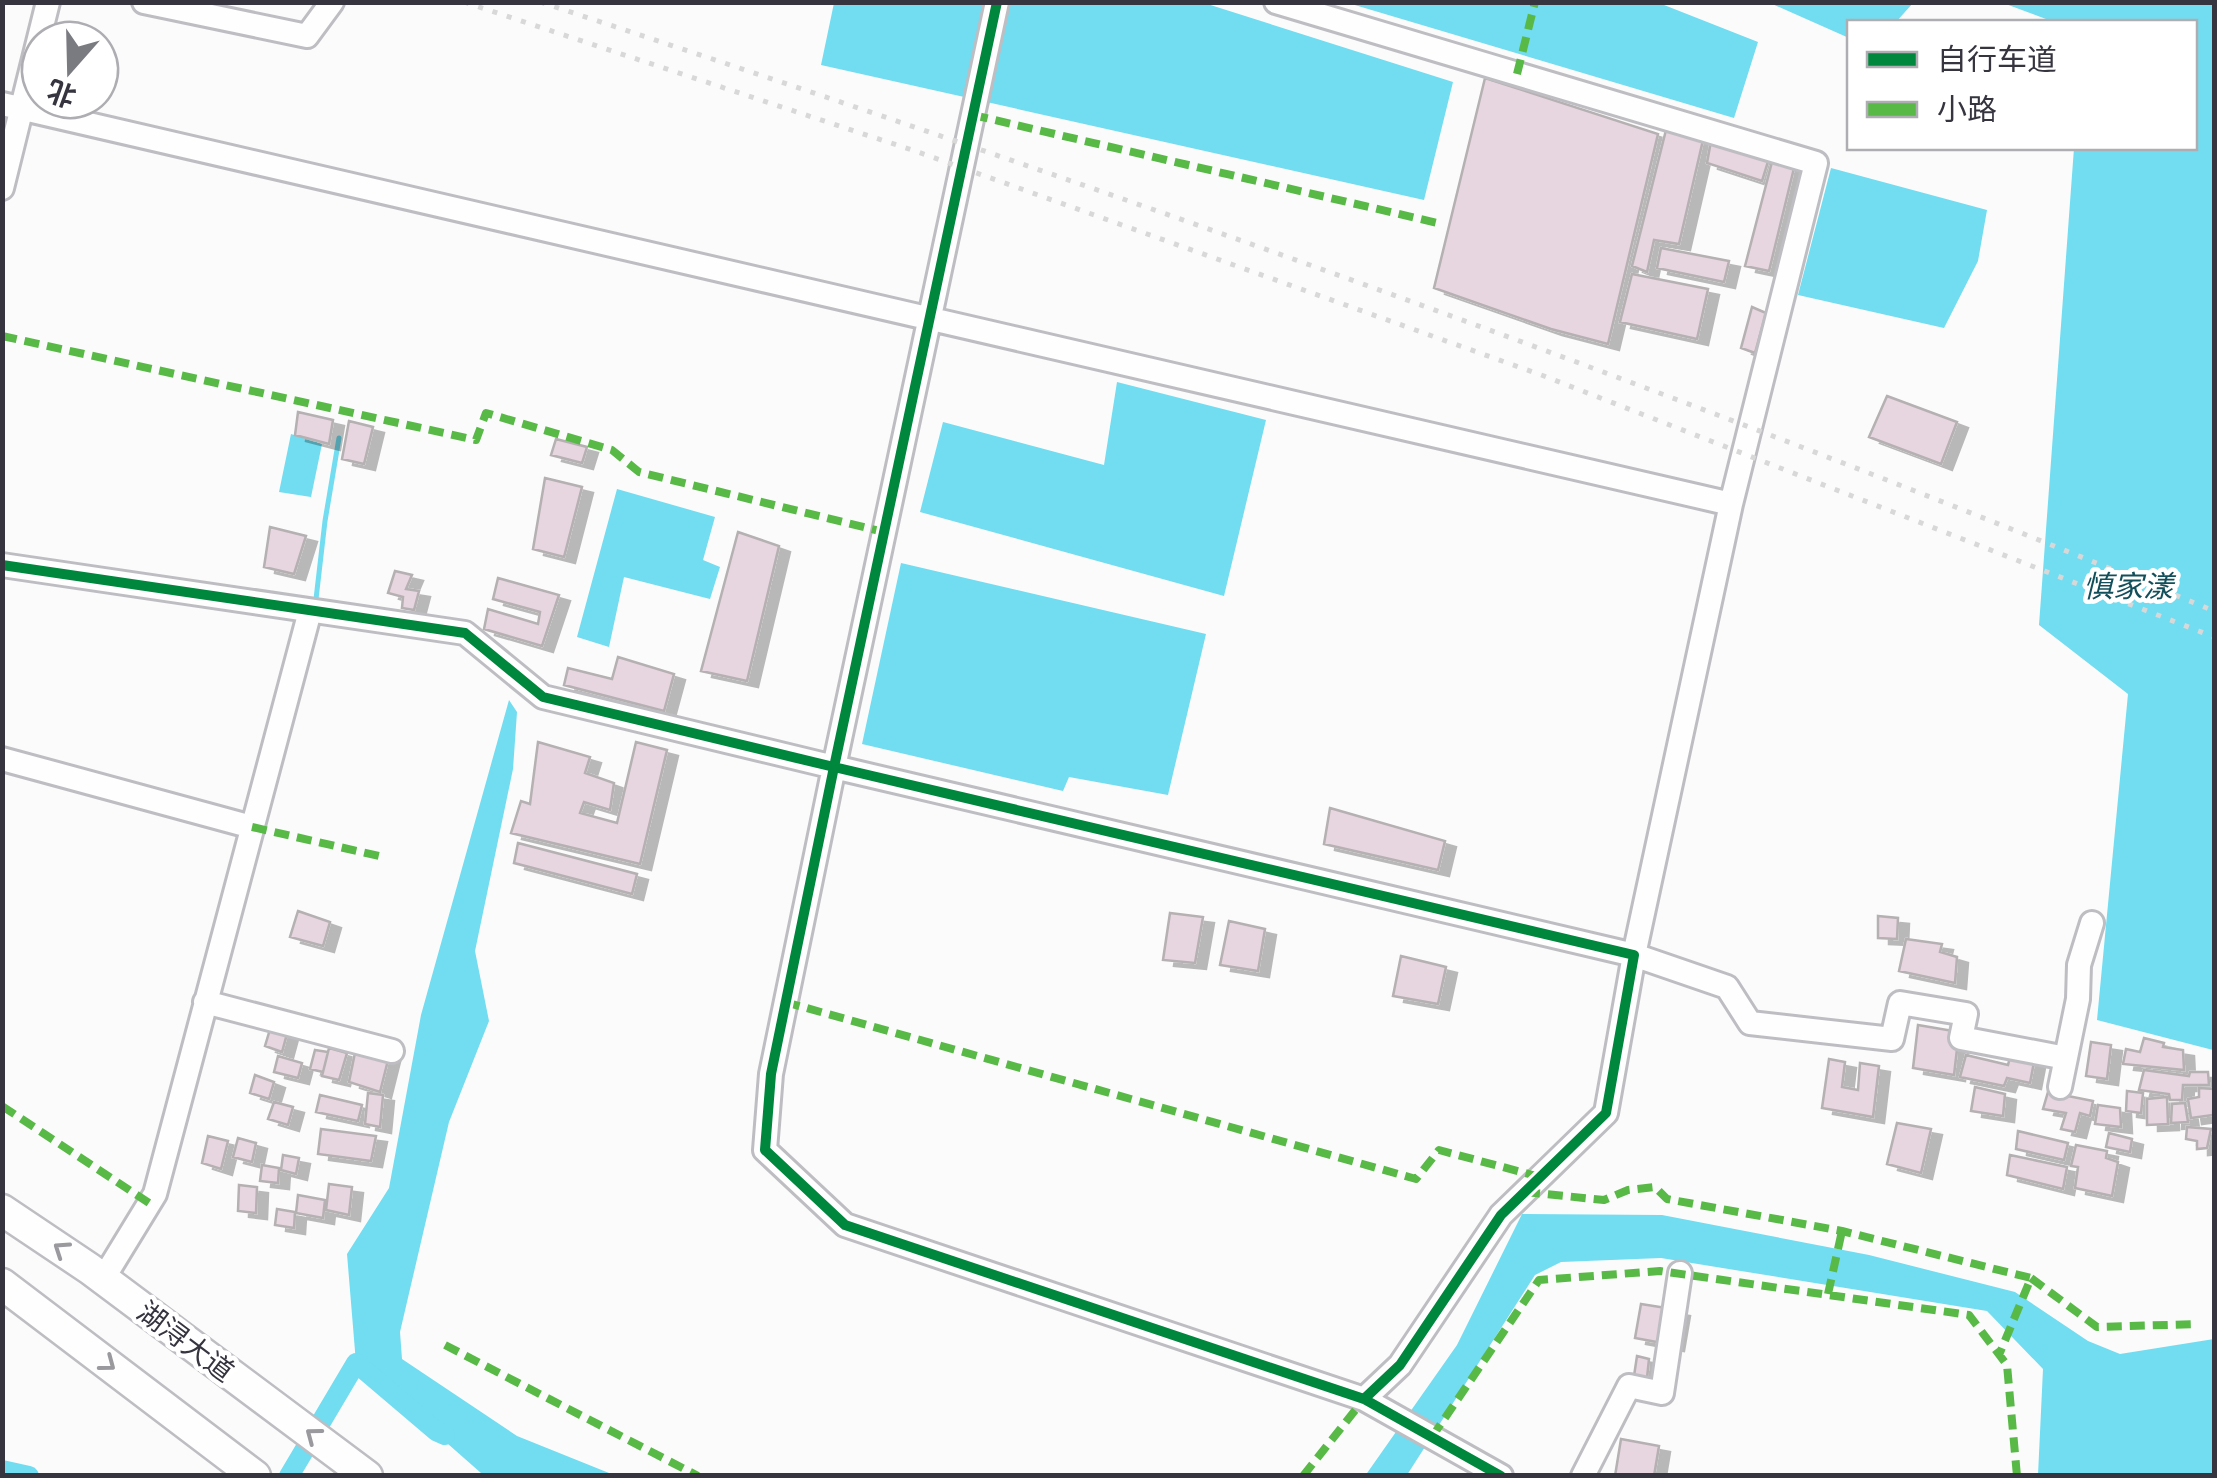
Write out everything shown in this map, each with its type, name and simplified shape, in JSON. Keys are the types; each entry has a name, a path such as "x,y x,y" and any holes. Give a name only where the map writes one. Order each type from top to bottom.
{"main road":[{"name":"湖浔大道","path":"2,1210 104,1279 356,1468"},
{"path":"2,1284 250,1472"}],"street":[{"path":"2,188 12,106 48,2"},
{"path":"144,2 307,36 332,2"},
{"path":"998,2 770,1074 765,1150 844,1225 1364,1399 1502,1476"},
{"path":"1276,2 1816,163 1731,504 1634,956 1606,1113 1501,1215 1400,1365 1364,1399"},
{"path":"12,106 1731,504"},
{"path":"2,565 465,634 543,697 1634,956 1727,988 1750,1023 1892,1039 1900,1004 1966,1014 1961,1038 2066,1058"},
{"path":"104,1279 154,1194 310,611"},
{"path":"2,758 252,826"},
{"path":"2060,1087 2078,998 2079,965 2092,924"},
{"path":"206,1002 392,1052"},
{"path":"1583,1476 1629,1386 1662,1393 1680,1274"}],"water":[{"path":"1201,2 1453,82 1424,200 821,65 834,3"},
{"path":"1348,3 1659,3 1758,42 1734,118"},
{"path":"1770,3 1913,3 1898,20 1847,20 1847,37"},
{"name":"慎家漾","path":"2003,3 2214,3 2214,1062 2213,1050 2097,1020 2128,694 2039,625 2074,150 2197,150 2197,20 2049,20"},
{"path":"1831,168 1987,210 1978,261 1944,328 1798,295"},
{"path":"1117,382 1266,420 1224,596 920,512 943,422 1104,465"},
{"path":"291,434 322,444 311,497 279,492"},
{"path":"617,489 715,517 703,560 720,567 710,599 624,577 609,647 577,637"},
{"path":"901,563 1206,634 1168,795 1069,777 1063,791 862,744"},
{"path":"509,700 517,712 513,769 475,951 489,1021 449,1122 400,1332 402,1359 517,1436 614,1475 481,1473 356,1363 347,1254 389,1188 421,1015"},
{"path":"1522,1214 1662,1215 1869,1255 2015,1292 2088,1341 2120,1354 2214,1339 2214,1475 2038,1475 2043,1369 1987,1311 1661,1258 1561,1262 1535,1275 1407,1475 1365,1476 1457,1345"}],"building":[{"path":"1485,78 1658,134 1608,344 1551,329 1434,288"},
{"path":"1666,130 1703,140 1679,244 1654,240 1647,272 1632,266"},
{"path":"1711,141 1769,158 1762,181 1707,163"},
{"path":"1772,162 1794,168 1769,271 1745,266"},
{"path":"1661,248 1729,261 1724,282 1657,268"},
{"path":"1632,274 1708,289 1697,339 1620,322"},
{"path":"1752,307 1766,313 1755,353 1741,348"},
{"path":"1887,396 1957,422 1941,464 1869,437"},
{"path":"298,412 333,420 329,444 295,435"},
{"path":"349,421 373,427 364,464 342,459"},
{"path":"556,439 587,447 582,463 551,455"},
{"path":"545,478 582,487 564,557 533,549"},
{"path":"270,527 306,536 294,574 264,567"},
{"path":"738,532 779,546 747,681 701,671"},
{"path":"395,571 412,575 406,589 419,591 414,610 402,608 403,597 388,593"},
{"path":"498,578 559,595 542,646 484,629 488,609 538,624 540,612 493,599"},
{"path":"618,657 674,674 664,711 564,685 568,668 612,679"},
{"path":"538,742 590,757 585,773 614,783 610,810 584,802 580,813 617,823 636,742 667,750 640,864 511,833 521,801 530,804"},
{"path":"1330,808 1445,841 1438,870 1324,844"},
{"path":"518,843 637,874 632,894 514,863"},
{"path":"298,911 330,922 323,946 290,937"},
{"path":"1170,913 1203,917 1195,963 1163,960"},
{"path":"1878,916 1898,918 1897,939 1878,938"},
{"path":"1229,921 1265,929 1258,971 1220,965"},
{"path":"1906,939 1942,944 1940,952 1957,957 1955,983 1899,971"},
{"path":"1401,956 1446,967 1438,1004 1393,996"},
{"path":"1918,1025 1959,1032 1954,1075 1913,1068"},
{"path":"271,1026 288,1030 282,1052 265,1046"},
{"path":"2144,1038 2164,1043 2163,1047 2183,1050 2184,1070 2123,1064 2126,1049 2140,1052"},
{"path":"2091,1042 2111,1045 2107,1079 2086,1076"},
{"path":"329,1048 347,1053 339,1080 322,1076"},
{"path":"356,1048 389,1056 380,1092 349,1082"},
{"path":"315,1050 328,1052 323,1072 310,1069"},
{"path":"1966,1055 2008,1065 2010,1057 2034,1062 2030,1083 2007,1078 2004,1086 1960,1077"},
{"path":"278,1056 302,1063 298,1078 274,1072"},
{"path":"1829,1059 1845,1062 1842,1087 1858,1090 1860,1063 1879,1066 1873,1117 1822,1108"},
{"path":"2144,1070 2189,1076 2190,1072 2208,1072 2209,1085 2183,1085 2182,1100 2170,1100 2169,1094 2139,1090"},
{"path":"255,1075 274,1082 269,1099 250,1093"},
{"path":"1975,1087 2005,1094 2003,1116 1971,1111"},
{"path":"2199,1088 2214,1089 2213,1115 2191,1118 2188,1099 2199,1097"},
{"path":"2127,1091 2143,1093 2141,1113 2126,1111"},
{"path":"2048,1092 2093,1101 2090,1116 2080,1113 2075,1132 2061,1129 2066,1113 2043,1109"},
{"path":"368,1093 383,1095 380,1127 365,1124"},
{"path":"320,1095 362,1105 358,1121 316,1112"},
{"path":"2167,1097 2168,1124 2147,1125 2147,1099"},
{"path":"274,1102 293,1107 288,1125 268,1119"},
{"path":"2185,1103 2188,1122 2171,1123 2172,1104"},
{"path":"2098,1105 2120,1108 2121,1127 2095,1124"},
{"path":"1897,1123 1931,1129 1921,1173 1887,1164"},
{"path":"2187,1127 2211,1129 2207,1148 2197,1149 2197,1141 2186,1139"},
{"path":"321,1129 376,1136 371,1161 318,1154"},
{"path":"2018,1131 2068,1143 2064,1160 2016,1149"},
{"path":"2109,1133 2132,1139 2130,1152 2106,1147"},
{"path":"208,1136 228,1141 221,1169 202,1163"},
{"path":"238,1138 256,1143 252,1162 233,1157"},
{"path":"2076,1145 2107,1151 2106,1158 2118,1162 2112,1196 2075,1188 2078,1167 2071,1166"},
{"path":"283,1155 299,1158 296,1174 281,1170"},
{"path":"2010,1155 2067,1167 2063,1189 2007,1175"},
{"path":"262,1165 279,1168 278,1183 260,1181"},
{"path":"329,1184 352,1187 349,1215 326,1210"},
{"path":"239,1185 257,1187 256,1213 238,1211"},
{"path":"298,1195 325,1200 323,1218 296,1213"},
{"path":"277,1209 295,1212 294,1228 275,1225"},
{"path":"1641,1304 1679,1310 1673,1345 1635,1338"},
{"path":"1637,1356 1649,1359 1647,1378 1634,1376"},
{"path":"1621,1439 1659,1446 1654,1476 1615,1476"}],"waterway":[{"path":"316,599 339,438"},
{"path":"289,1476 356,1363 445,1435"},
{"path":"2,1470 29,1476"}],"railway":[{"path":"464,2 918,152 1544,376 2214,637"},
{"path":"540,2 962,143 1383,291 1800,447 2214,611"}],"marked path":[{"path":"1517,74 1535,2"},
{"path":"973,115 1442,224"},
{"path":"2,336 476,440 486,413 612,450 639,472 884,532"},
{"path":"252,827 379,856"},
{"path":"785,1002 1416,1179 1439,1150 1540,1177"},
{"path":"2,1106 149,1203"},
{"path":"1525,1192 1604,1200 1628,1190 1655,1187 1667,1199 1842,1231 2031,1278 1999,1355"},
{"path":"1828,1294 1842,1231"},
{"path":"1432,1437 1539,1280 1660,1271 1969,1315 2007,1365 2017,1476"},
{"path":"2031,1278 2097,1327 2197,1324"},
{"path":"445,1345 698,1476"},
{"path":"1303,1476 1364,1399"}],"cycle path":[{"path":"997,2 834,767 1634,955 1606,1113 1501,1215 1400,1365 1364,1399"},
{"path":"2,565 465,633 543,697 834,767 771,1074 765,1150 845,1225 1364,1399 1501,1476"}]}
